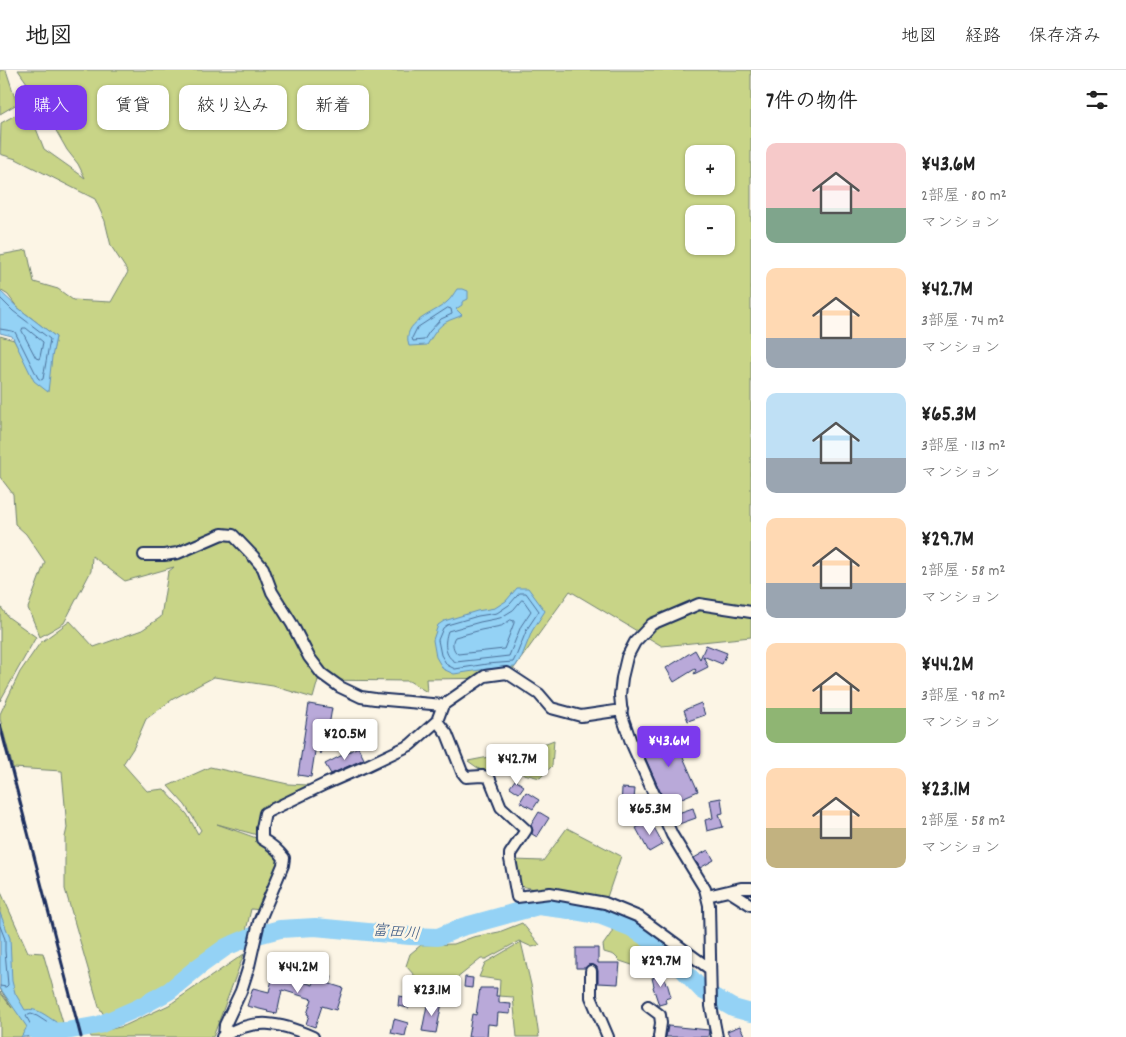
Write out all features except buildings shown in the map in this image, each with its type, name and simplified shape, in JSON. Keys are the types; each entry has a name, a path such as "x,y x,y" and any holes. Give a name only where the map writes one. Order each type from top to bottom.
{"street":[{"path":"144,555 164,556 178,553 222,534 232,535 263,568 272,592 292,624 309,657 322,674 340,687 361,697 444,705"},
{"path":"717,1037 711,1006 709,905 707,896 705,889 672,835 631,742 622,716 620,695 627,657 635,642 652,624 700,604 751,612"},
{"path":"313,1037 288,1026 262,1023 247,1026 223,1036 224,1025 241,992 259,922 283,865 284,858 272,845 262,839 265,813 410,745 437,721 444,705 485,676 507,673 539,694 551,708 581,716 622,710"},
{"path":"437,721 447,734 462,772 466,777 489,777 501,807 526,830 510,854 517,897 550,893 605,903 639,917 710,969"},
{"path":"707,896 741,888 751,888"},
{"path":"728,891 751,905"},
{"path":"591,971 591,997 608,1037"},
{"path":"648,1006 660,1015 659,1037"}],"green space":[{"path":"0,70 6,70 15,98 15,105 0,114"},
{"path":"18,70 751,70 751,637 662,646 570,591 507,678 426,679 427,692 409,681 318,680 313,698 273,686 214,677 173,699 146,719 134,747 123,764 147,791 164,789 187,814 198,834 201,830 185,805 168,786 210,767 288,784 308,785 270,805 261,836 217,824 259,839 277,849 279,866 261,910 251,909 246,931 202,959 188,975 158,992 138,1008 106,1018 99,1007 65,889 65,837 67,828 62,771 13,768 0,719 0,714 20,672 40,643 70,621 94,647 142,630 161,617 168,572 174,567 125,581 92,556 91,571 64,623 40,637 28,608 45,562 26,534 15,524 13,494 0,477 0,336 14,340 22,355 50,364 56,337 17,307 8,295 0,290 0,255 27,250 34,282 58,289 73,300 111,302 128,272 111,246 105,221 95,199 16,159 0,154 1,123 15,115 15,130 37,130 44,149 85,178 78,164 56,130 87,130 87,85 28,85"},
{"path":"0,606 8,617 36,637 0,701"},
{"path":"554,740 552,766 540,778 520,773 485,773 468,761 530,749"},
{"path":"567,828 621,856 605,903 520,886 514,860 543,861"},
{"path":"0,890 28,952 43,953 67,1037 0,1037 0,992 12,1008 0,989"},
{"path":"522,923 540,945 532,947 519,941 486,959 481,959 456,979 440,983 415,976 406,966 410,954 421,945 454,944 473,937 499,932"},
{"path":"612,926 632,933 664,953 666,960 647,973 638,967 620,961 614,955 604,952 603,945 612,932"},
{"path":"521,942 532,989 539,1037 517,1037 513,997 499,996 500,980 479,977 485,963"},
{"path":"244,954 213,1037 91,1037 90,1034 124,1026 169,1005"}],"water":[{"path":"457,289 468,291 468,299 462,302 462,305 456,309 462,315 440,326 427,345 409,346 408,337 414,325 447,302"},
{"path":"0,291 17,307 56,337 48,392 34,381 12,336 0,333"},
{"path":"517,588 528,588 545,611 532,631 522,656 515,667 454,674 443,669 436,657 433,640 438,625 444,621 477,611 495,608 506,601"},
{"path":"0,913 10,938 12,981 15,993 25,1010 37,1011 56,1022 59,1037 21,1037 27,1027 0,988"}],"waterway":[{"name":"富田川","path":"35,1031 66,1031 99,1025 138,1008 169,991 226,947 250,937 280,929 315,927 438,937 462,927 538,906 602,916 630,927 663,948 702,990 733,1008 751,1013"}],"railway":[{"path":"0,725 81,1037"}]}
